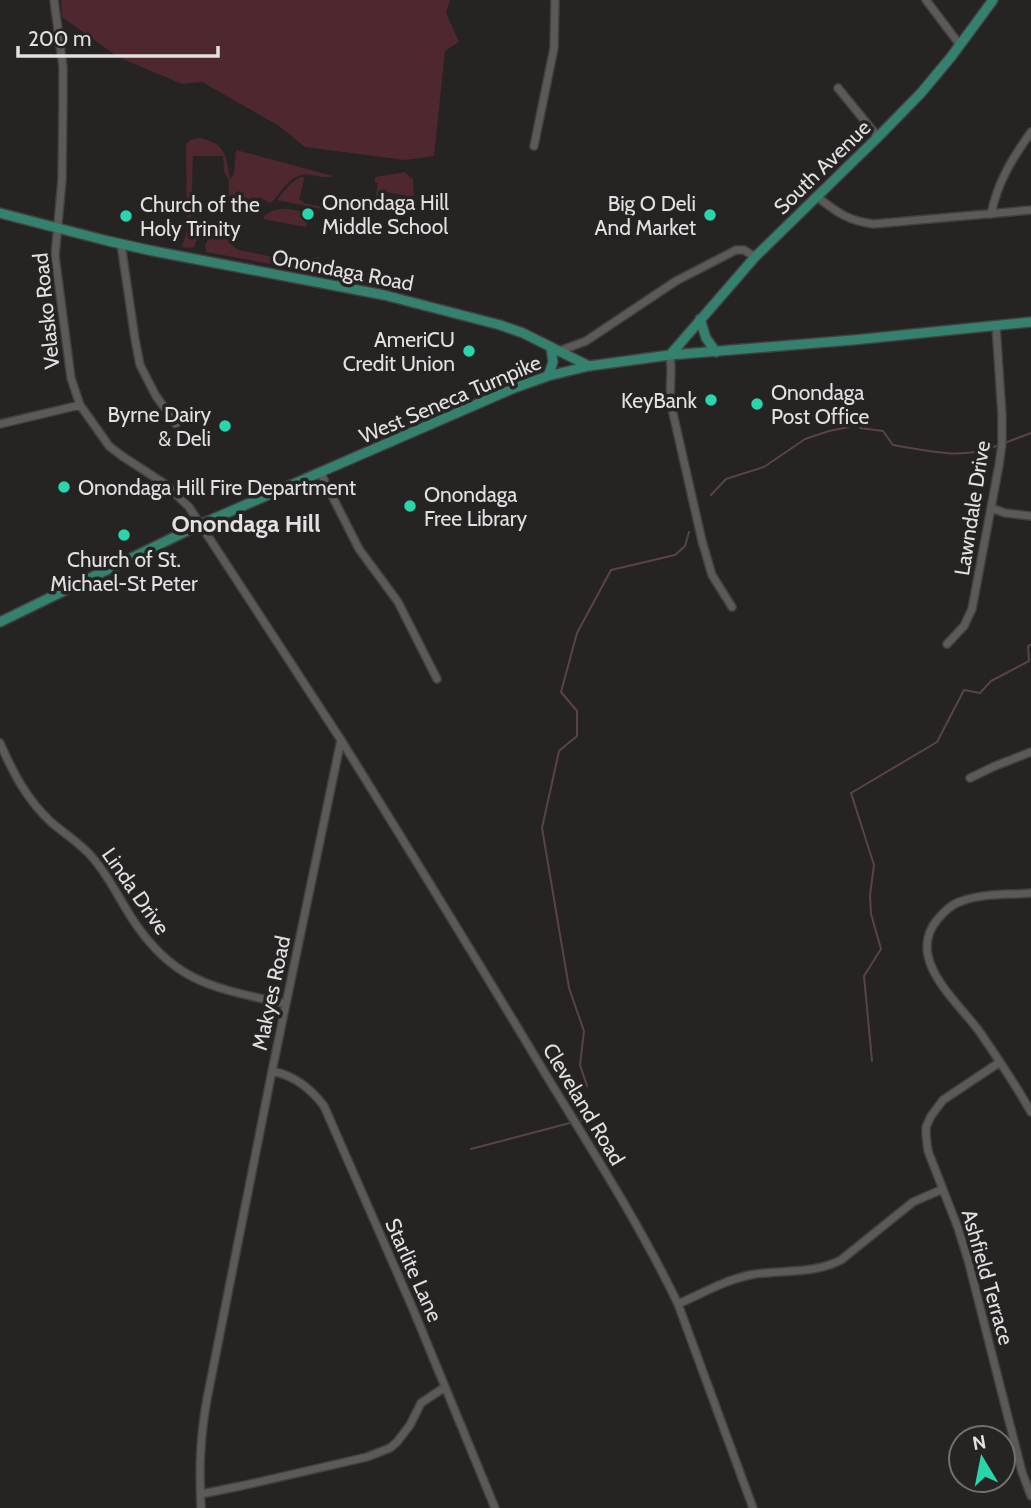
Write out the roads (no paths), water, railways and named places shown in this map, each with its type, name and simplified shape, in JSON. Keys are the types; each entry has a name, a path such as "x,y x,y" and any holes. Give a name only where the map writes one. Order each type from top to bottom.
{"main road":[{"name":"South Avenue","path":"670,355 755,257 920,93 960,46 993,0"},
{"name":"Onondaga Road","path":"0,214 121,244 410,301 523,333 589,366"},
{"path":"700,319 706,338 716,352"},
{"name":"West Seneca Turnpike","path":"0,622 199,525 513,388 548,376 589,366 670,355 1031,322"},
{"path":"548,376 555,349"}],"street":[{"name":"Velasko Road","path":"54,0 63,89 62,180 55,256 71,379 80,405 109,446 165,484 189,507 199,525"},
{"path":"534,146 554,48 555,0"},
{"path":"926,0 960,46"},
{"path":"838,88 878,137"},
{"path":"991,214 1001,178 1031,132"},
{"path":"816,196 842,216 873,224 1031,210"},
{"path":"121,244 140,365 152,389 176,424"},
{"path":"555,349 586,341 684,276 736,250 744,250 755,257"},
{"name":"Lawndale Drive","path":"947,645 964,626 972,609 1002,444 996,326"},
{"path":"670,355 670,400 702,541 712,575 732,607"},
{"path":"0,424 80,405"},
{"path":"320,472 359,548 398,602 437,679"},
{"path":"991,508 1005,513 1031,516"},
{"path":"199,525 341,740"},
{"name":"Makyes Road","path":"201,1508 202,1423 341,740"},
{"name":"Cleveland Road","path":"341,740 647,1244 678,1304 753,1508"},
{"name":"Linda Drive","path":"0,743 13,772 33,804 90,854 142,934 159,954 181,972 205,984 286,1004"},
{"path":"970,778 1031,752"},
{"path":"1031,893 983,896 961,901 948,908 934,923 928,942 929,959 934,974 978,1029 1031,1112"},
{"name":"Ashfield Terrace","path":"1000,1062 943,1100 931,1116 926,1135 928,1151 958,1227 968,1261 1031,1496"},
{"name":"Starlite Lane","path":"272,1070 286,1074 304,1085 324,1106 413,1309 495,1508"},
{"name":"Ashfield Terrace","path":"678,1304 746,1276 830,1266 913,1202 943,1189"},
{"path":"201,1494 367,1457 390,1448 410,1426 421,1403 445,1387"}],"waterway":[{"path":"711,495 726,479 764,467 805,439 849,427"},
{"path":"860,428 883,431 893,445 932,452 970,453 996,446"},
{"path":"1007,442 1031,433"},
{"path":"587,1086 580,1065 584,1031 569,988 542,828 559,751 577,736 577,711 561,692 577,633 611,570 675,555 685,546 689,532"},
{"path":"872,1061 864,976 881,949 871,914 870,895 874,865 851,793 937,742 964,690 980,693 991,681 1029,661 1028,646 1031,645"},
{"path":"581,1121 583,1108"},
{"path":"471,1149 570,1123"}],"place":[{"name":"Onondaga Hill Middle School","path":"308,214"},
{"name":"Big O Deli And Market","path":"710,215"},
{"name":"Church of the Holy Trinity","path":"126,216"},
{"name":"AmeriCU Credit Union","path":"469,351"},
{"name":"KeyBank","path":"711,400"},
{"name":"Onondaga Post Office","path":"757,404"},
{"name":"Byrne Dairy & Deli","path":"225,426"},
{"name":"Onondaga Hill Fire Department","path":"64,487"},
{"name":"Onondaga Free Library","path":"410,506"},
{"name":"Church of St. Michael-St Peter","path":"124,535"}],"district":[{"name":"Onondaga Hill","path":"246,523"}]}
